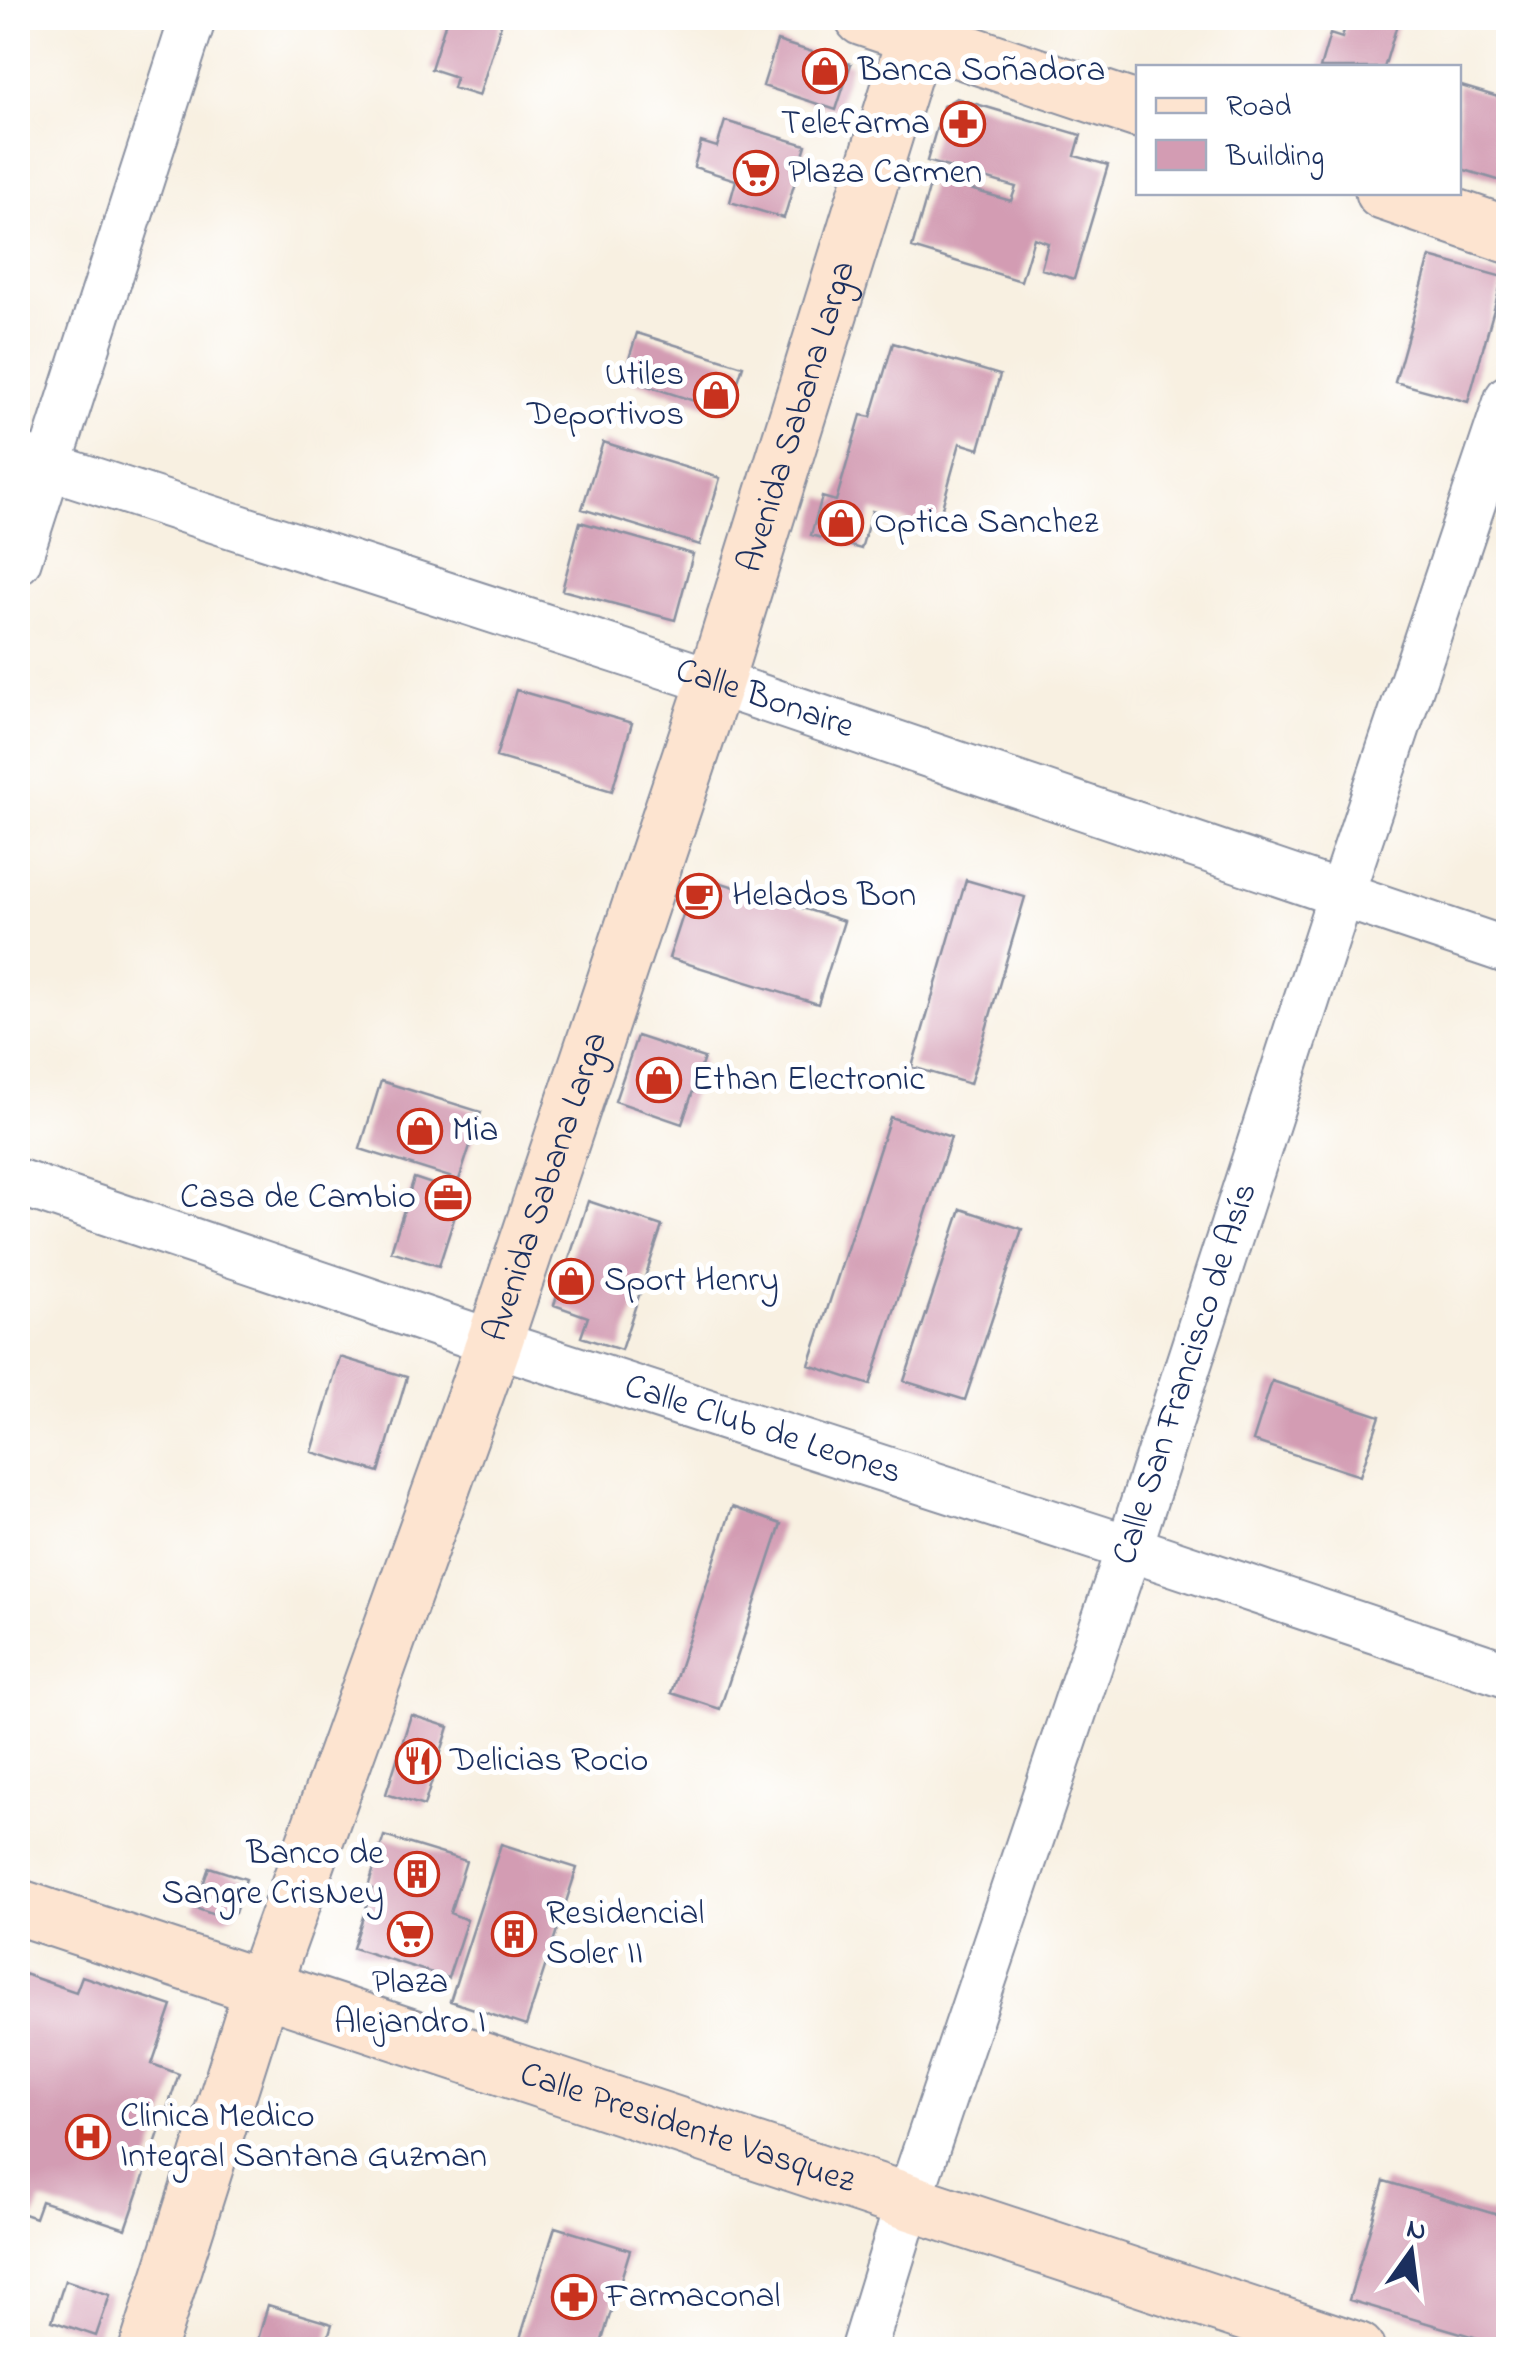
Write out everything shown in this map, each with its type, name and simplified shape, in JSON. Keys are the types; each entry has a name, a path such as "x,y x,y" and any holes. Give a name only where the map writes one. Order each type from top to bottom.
{"main road":[{"path":"863,18 918,26 1136,109"},
{"name":"Avenida Sabana Larga","path":"146,2350 262,1988 494,1343 715,682 918,26"},
{"path":"1392,195 1508,235"},
{"name":"Calle Presidente Vasquez","path":"18,1907 1356,2350"}],"street":[{"path":"18,561 33,461 192,18"},
{"name":"Calle San Francisco de Asís","path":"862,2350 1508,398"},
{"name":"Calle Bonaire","path":"33,461 715,682 1508,951"},
{"name":"Calle Club de Leones","path":"18,1182 494,1343 1508,1675"}],"building":[{"path":"447,18 503,18 479,96 453,88 456,77 431,69"},
{"path":"1347,18 1399,18 1385,65 1321,65 1330,34 1342,38"},
{"path":"777,41 851,64 836,110 763,86"},
{"path":"1461,86 1508,100 1508,183 1461,169"},
{"path":"956,98 1081,135 1075,156 1108,165 1074,279 1041,269 1048,243 1034,238 1021,281 912,248 932,178 1011,201 1016,187 927,161 943,106"},
{"name":"Plaza Carmen","path":"725,121 806,145 784,218 730,202 736,180 694,167 701,142 717,147"},
{"path":"1430,257 1503,277 1468,402 1395,382"},
{"path":"637,333 743,366 728,412 623,378"},
{"path":"893,343 1000,375 979,449 960,443 936,529 872,511 861,549 811,535 822,497 836,501 861,415 871,417"},
{"path":"603,442 720,478 700,545 582,509"},
{"path":"580,522 693,554 675,620 562,590"},
{"path":"516,690 632,723 612,791 496,757"},
{"path":"696,875 844,921 818,1004 669,958"},
{"path":"966,880 1025,897 970,1084 912,1067"},
{"name":"Ethan Electronic","path":"637,1036 704,1058 682,1124 615,1101"},
{"name":"Mia","path":"381,1081 481,1112 459,1180 360,1149"},
{"path":"890,1117 951,1137 870,1385 809,1365"},
{"path":"414,1178 462,1194 439,1266 391,1251"},
{"path":"588,1201 662,1226 621,1350 581,1337 588,1317 554,1305"},
{"path":"961,1209 1022,1229 965,1400 904,1381"},
{"path":"340,1357 407,1377 379,1472 312,1452"},
{"path":"1272,1381 1380,1416 1360,1476 1253,1441"},
{"path":"732,1507 781,1524 720,1709 671,1693"},
{"name":"Delicias Rocio","path":"411,1715 449,1727 424,1806 386,1794"},
{"path":"384,1836 466,1861 450,1913 467,1920 448,1978 353,1948"},
{"name":"Residencial Soler II","path":"501,1844 577,1868 526,2026 450,2001"},
{"path":"209,1867 246,1879 235,1913 226,1919 195,1908"},
{"name":"Clinica Medico Integral Santana Guzman","path":"18,1972 76,1992 82,1976 172,2006 152,2064 179,2074 126,2229 41,2201 35,2218 18,2212"},
{"path":"1384,2181 1508,2218 1508,2347 1349,2300"},
{"name":"Farmaconal","path":"555,2227 630,2250 599,2350 533,2350 518,2345"},
{"path":"65,2280 110,2295 96,2336 52,2321"},
{"path":"268,2305 332,2324 324,2350 255,2350"}],"place":[{"name":"Banca Soñadora","path":"825,71"},
{"name":"Telefarma","path":"963,124"},
{"name":"Plaza Carmen","path":"756,173"},
{"name":"Utiles Deportivos","path":"716,395"},
{"name":"Optica Sanchez","path":"841,523"},
{"name":"Helados Bon","path":"699,896"},
{"name":"Ethan Electronic","path":"659,1080"},
{"name":"Mia","path":"420,1131"},
{"name":"Casa de Cambio","path":"448,1198"},
{"name":"Sport Henry","path":"571,1281"},
{"name":"Delicias Rocio","path":"418,1761"},
{"name":"Banco de Sangre CrisNey","path":"417,1874"},
{"name":"Plaza Alejandro I","path":"410,1934"},
{"name":"Residencial Soler II","path":"514,1934"},
{"name":"Clinica Medico Integral Santana Guzman","path":"88,2137"},
{"name":"Farmaconal","path":"574,2297"}]}
